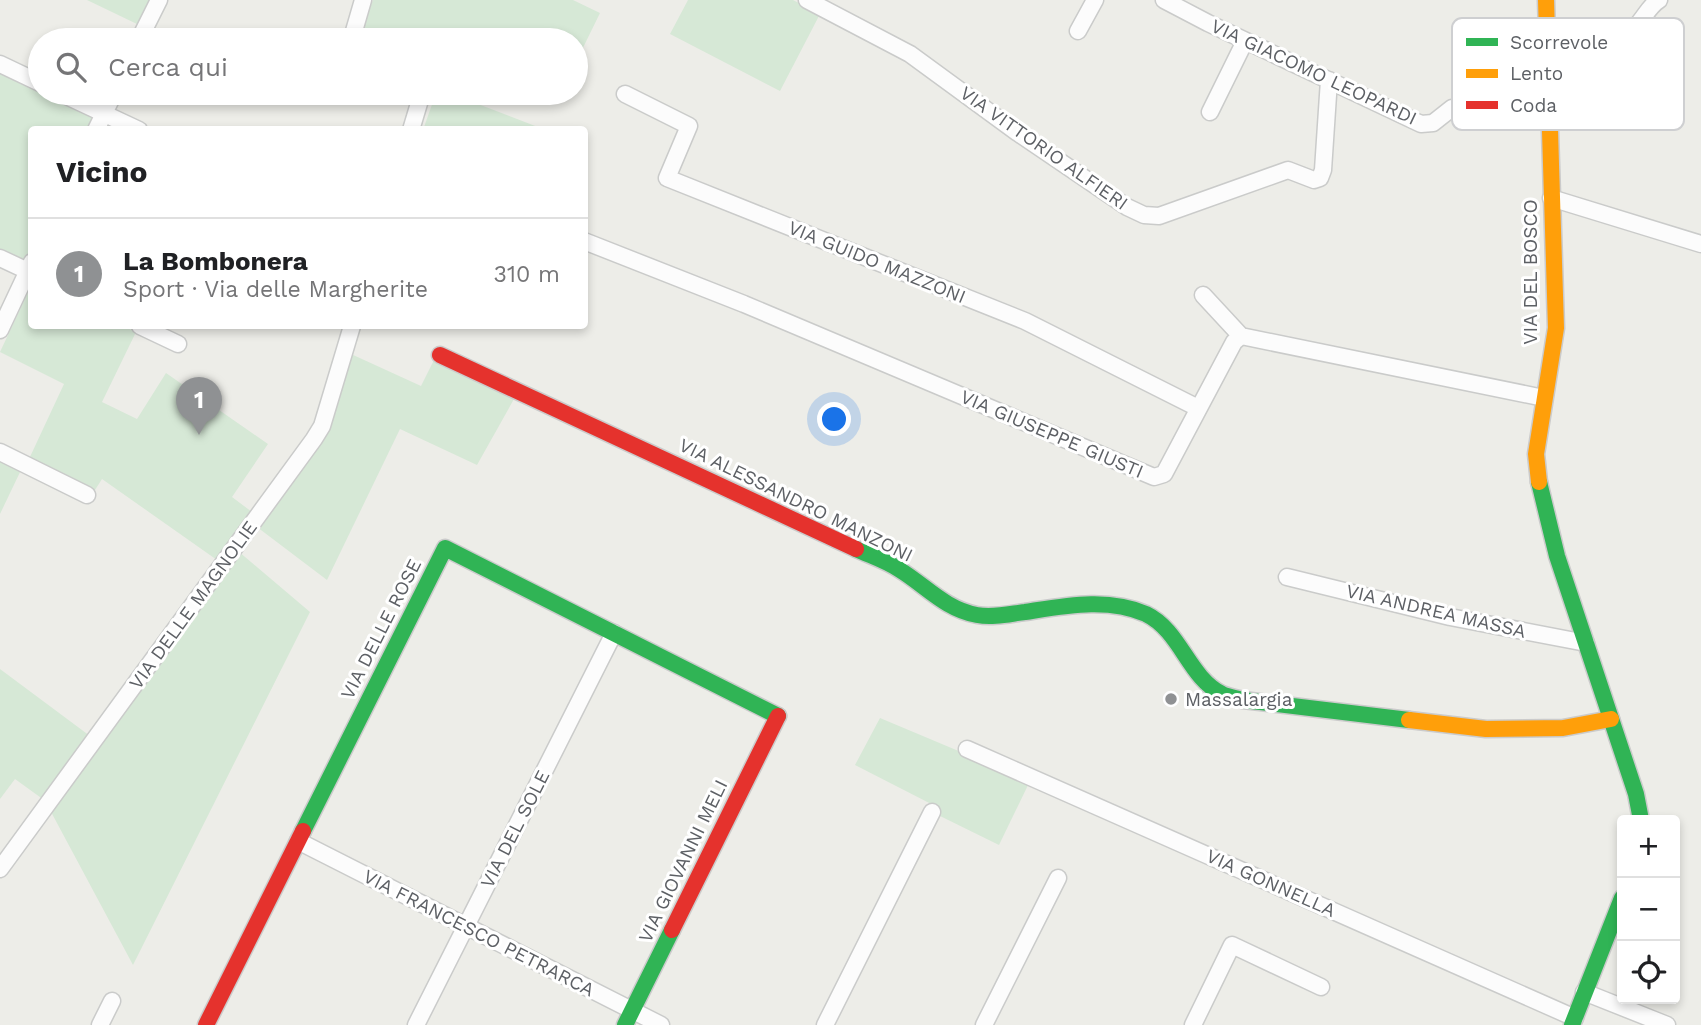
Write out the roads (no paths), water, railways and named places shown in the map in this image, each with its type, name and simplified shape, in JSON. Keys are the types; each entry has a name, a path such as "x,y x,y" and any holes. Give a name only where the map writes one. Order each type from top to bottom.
{"street":[{"path":"145,28 159,0"},
{"path":"355,28 363,0"},
{"name":"VIA VITTORIO ALFIERI","path":"807,0 910,54 1018,133 1127,207 1144,215 1159,216 1288,170 1314,180 1320,178 1323,170 1329,80"},
{"path":"1078,31 1095,0"},
{"name":"VIA GIACOMO LEOPARDI","path":"1164,0 1421,124 1433,123 1452,108"},
{"name":"VIA DEL BOSCO","path":"1546,0 1546,18"},
{"path":"1644,18 1659,0"},
{"path":"1210,112 1245,41"},
{"path":"0,64 28,77"},
{"name":"VIA GUIDO MAZZONI","path":"625,94 689,126 667,178 1025,321 1198,408"},
{"path":"86,105 131,126"},
{"path":"98,126 108,105"},
{"path":"412,126 418,105"},
{"name":"VIA DEL BOSCO","path":"1550,130 1556,328 1535,454 1540,498 1636,794 1640,815"},
{"path":"1551,198 1701,244"},
{"name":"VIA GIUSEPPE GIUSTI","path":"588,243 744,304 1154,477 1164,474 1234,342 1241,336"},
{"path":"0,258 28,268"},
{"path":"0,330 28,273"},
{"path":"1203,295 1241,336 1544,398"},
{"path":"146,329 178,344"},
{"name":"VIA DELLE MAGNOLIE","path":"0,869 314,439 322,426 351,329"},
{"name":"VIA ALESSANDRO MANZONI","path":"440,355 899,569 952,606 976,615 1005,615 1107,604 1146,615 1160,624 1212,687 1223,695 1242,700 1486,729 1563,728 1611,719"},
{"path":"0,452 87,495"},
{"name":"VIA DELLE ROSE","path":"206,1025 445,548 778,715"},
{"name":"VIA ANDREA MASSA","path":"1287,577 1450,617 1586,643"},
{"name":"VIA DEL SOLE","path":"416,1025 614,633"},
{"name":"VIA GIOVANNI MELI","path":"629,1018 778,715"},
{"name":"VIA GONNELLA","path":"967,749 1573,1021"},
{"path":"825,1025 932,811"},
{"name":"VIA FRANCESCO PETRARCA","path":"298,841 465,926 629,1018 661,1025"},
{"path":"984,1025 1058,878"},
{"path":"1573,1021 1617,910"},
{"path":"1193,1025 1232,945 1321,987"},
{"path":"1584,992 1667,1025"},
{"path":"100,1025 112,1001"}],"place":[{"name":"La Bombonera","path":"199,435"},
{"name":"Massalargia","path":"1171,699"}]}
